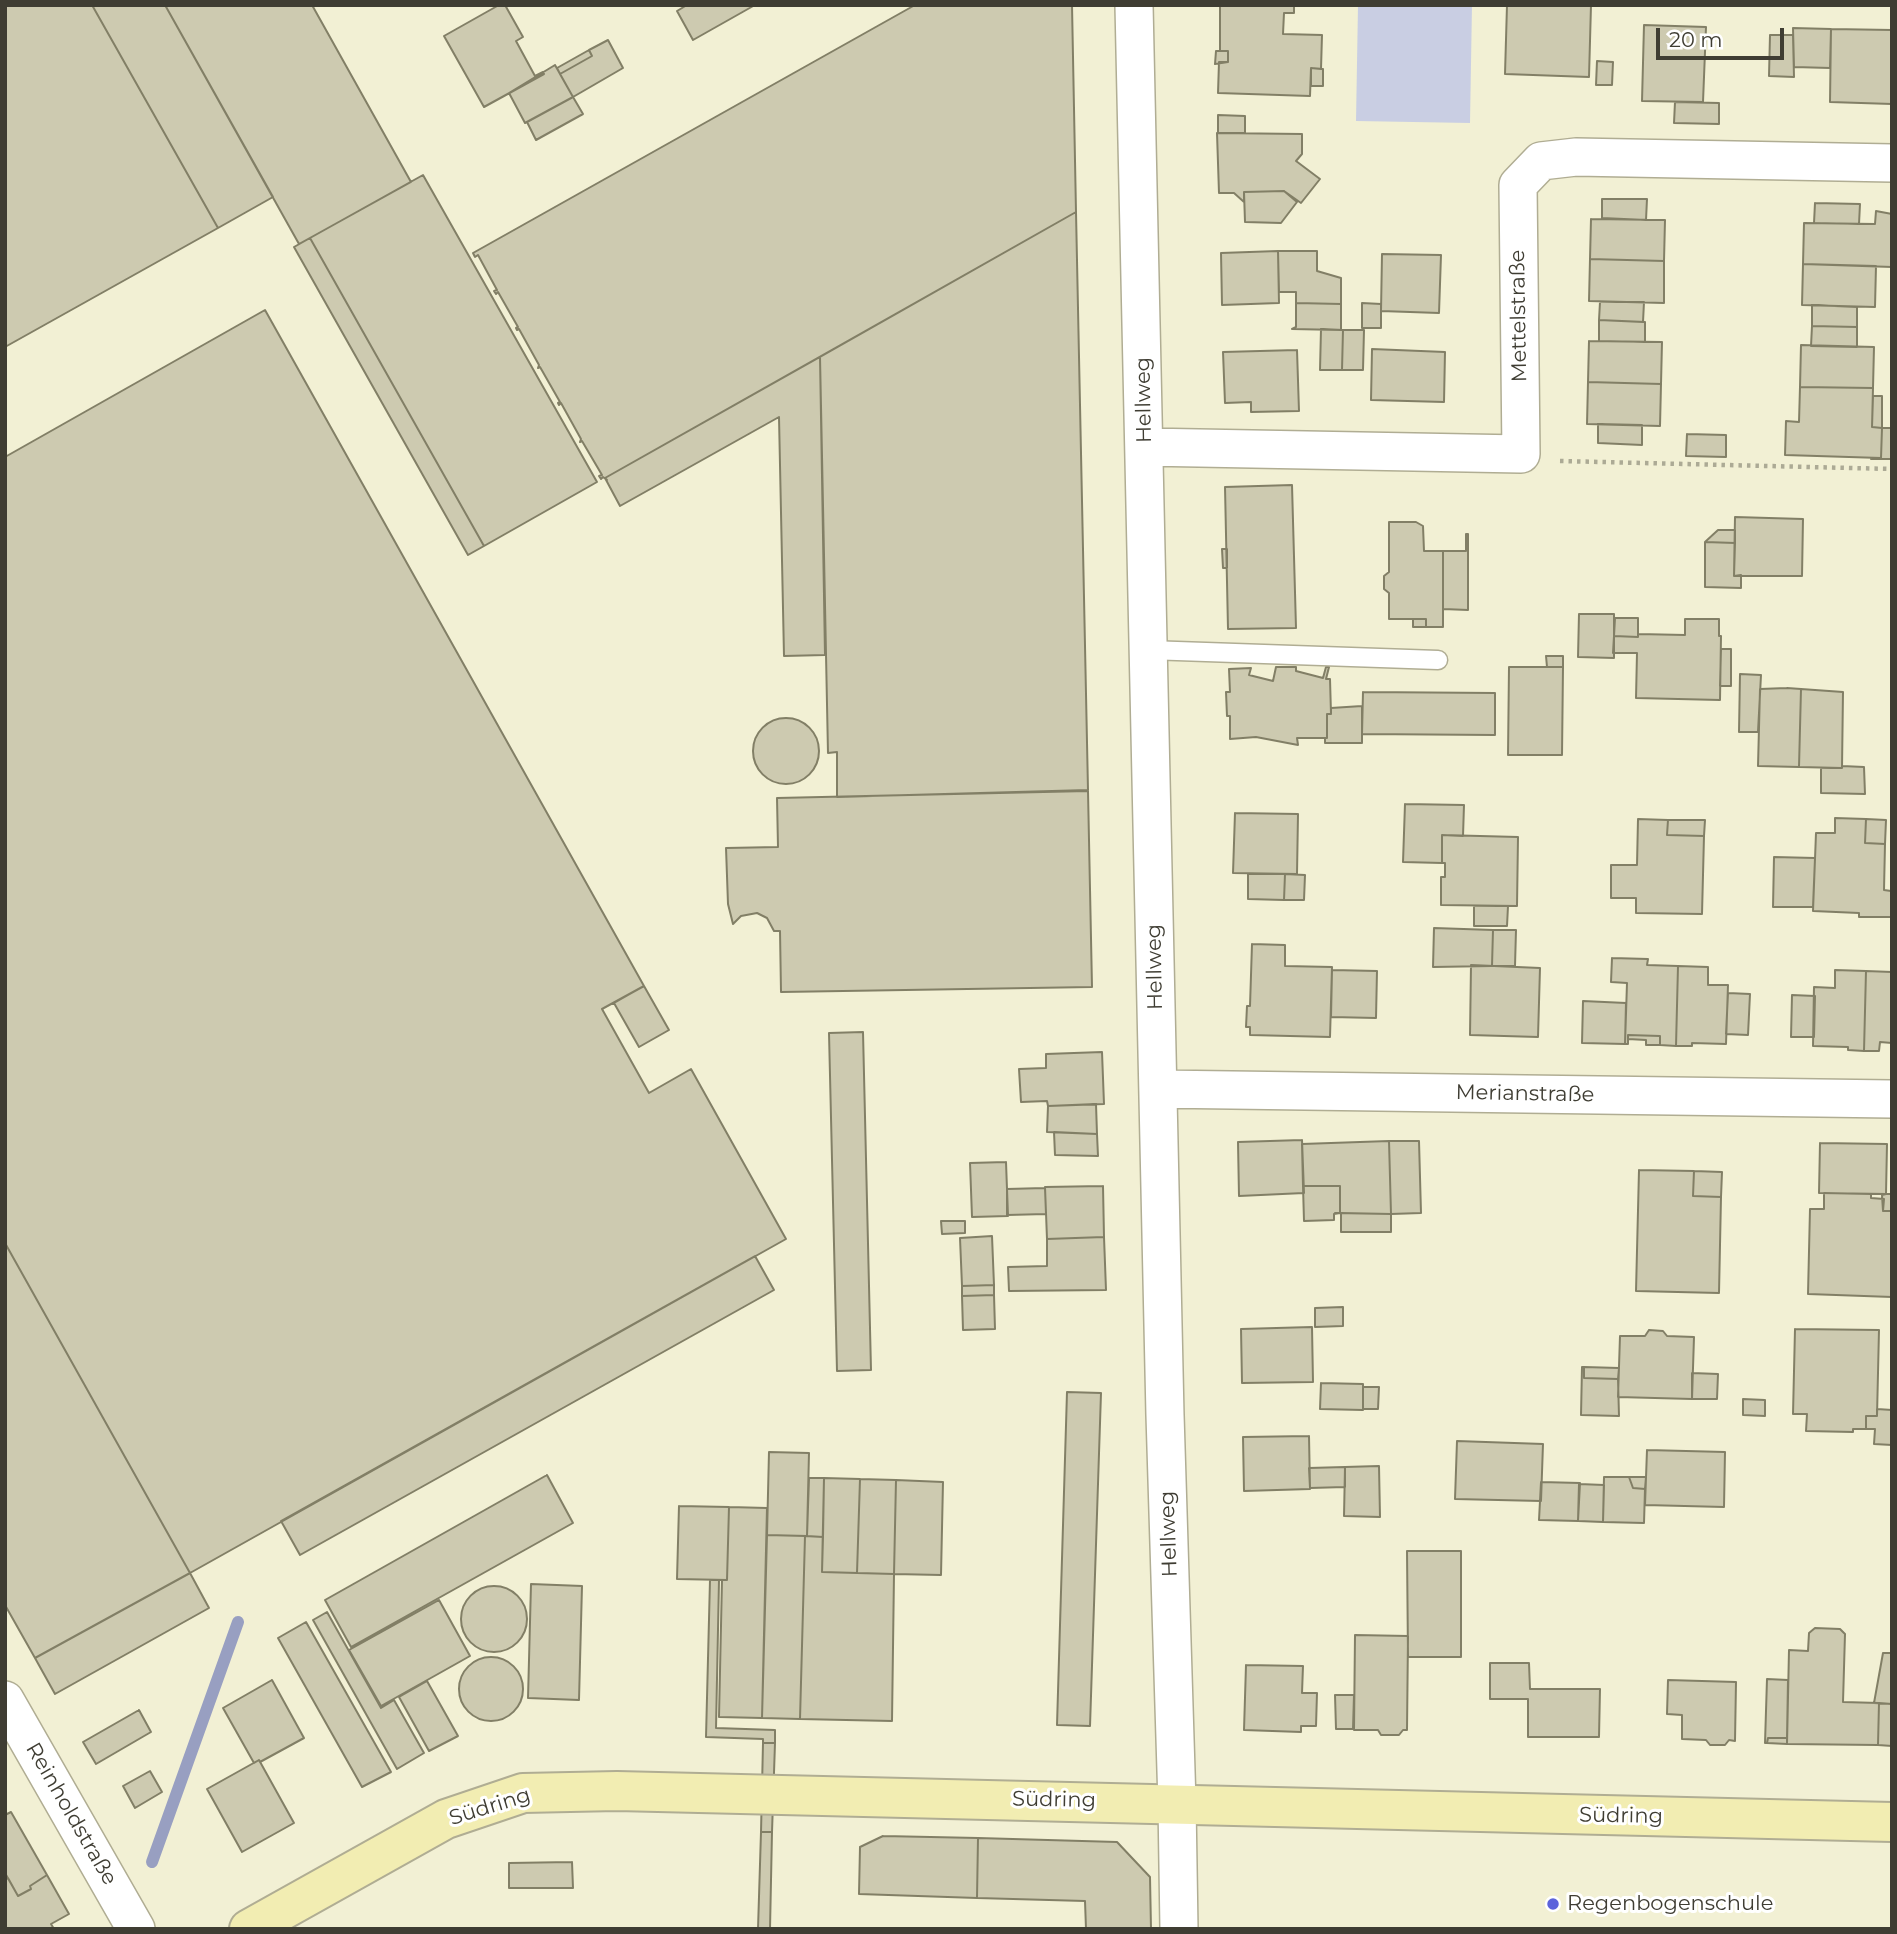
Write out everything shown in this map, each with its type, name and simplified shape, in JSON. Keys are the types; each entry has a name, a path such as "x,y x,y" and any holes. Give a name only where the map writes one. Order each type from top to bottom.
{"main road":[{"name":"Südring","path":"249,1929 446,1819 523,1793 617,1791 1892,1822"}],"street":[{"name":"Hellweg","path":"1134,5 1179,1929"},
{"name":"Mettelstraße","path":"1521,454 1518,185 1541,161 1576,157 1892,163"},
{"path":"1145,447 1521,454"},
{"name":"Merianstraße","path":"1158,1089 1892,1099"},
{"name":"Reinholdstraße","path":"5,1700 136,1929"}],"lane":[{"path":"1148,650 1438,660"}],"path":[{"path":"1521,454 1543,461 1892,469"}],"shaded area":[{"path":"1358,5 1472,5 1470,123 1356,121"}],"building":[{"path":"5,5 92,5 218,228 5,347"},
{"path":"92,5 165,5 273,197 218,228"},
{"path":"165,5 312,5 411,182 299,244"},
{"path":"499,5 505,5 523,37 516,41 535,76 543,72 544,74 484,107 444,36"},
{"path":"687,5 755,5 693,40 677,11"},
{"path":"915,5 1072,5 1076,212 605,478 607,480 603,477 601,479 599,476 602,475 582,441 580,442 581,439 561,403 559,405 560,402 540,367 538,368 539,365 516,328 518,327 498,292 496,294 494,291 497,290 478,255 475,257 473,253"},
{"path":"1220,5 1294,5 1294,13 1284,13 1283,34 1322,35 1321,69 1311,68 1310,96 1218,93 1219,62 1228,62 1228,51 1220,51"},
{"path":"1507,5 1591,5 1589,77 1505,74"},
{"path":"1644,25 1706,27 1703,102 1642,101"},
{"path":"1793,28 1831,29 1830,68 1794,67"},
{"path":"1831,29 1892,30 1892,104 1830,102"},
{"path":"1770,35 1793,35 1794,77 1769,76"},
{"path":"608,40 623,68 573,97 560,74 592,56 589,50"},
{"path":"589,50 592,56 560,74 557,68"},
{"path":"1216,51 1228,51 1228,62 1215,64"},
{"path":"1597,61 1613,62 1612,85 1596,85"},
{"path":"555,65 573,97 525,123 509,93"},
{"path":"1311,68 1323,69 1323,86 1311,86"},
{"path":"573,97 583,114 536,140 527,122"},
{"path":"1675,102 1719,103 1719,124 1674,123"},
{"path":"1218,115 1245,116 1245,133 1218,133"},
{"path":"1217,133 1302,134 1302,154 1296,161 1320,179 1301,203 1284,191 1244,192 1244,202 1234,193 1219,193"},
{"path":"423,175 597,482 484,546 310,238"},
{"path":"1284,191 1297,202 1281,223 1245,222 1244,192"},
{"path":"1602,199 1647,199 1646,220 1602,218"},
{"path":"1815,203 1860,204 1859,224 1814,223"},
{"path":"1876,211 1892,214 1892,267 1803,264 1804,223 1875,224"},
{"path":"1076,212 1088,790 837,797 837,752 828,753 820,357"},
{"path":"1591,219 1665,220 1664,261 1590,259"},
{"path":"310,238 484,546 468,555 294,247"},
{"path":"1278,251 1279,303 1222,305 1221,253"},
{"path":"1278,251 1317,251 1317,271 1341,278 1341,304 1296,303 1296,292 1279,292"},
{"path":"1382,254 1441,255 1439,313 1381,311"},
{"path":"1590,259 1664,261 1664,303 1589,301"},
{"path":"1803,264 1876,266 1875,307 1802,305"},
{"path":"1600,302 1644,302 1643,322 1599,320"},
{"path":"1296,303 1341,304 1341,330 1292,329 1296,327"},
{"path":"1362,303 1381,304 1381,328 1362,328"},
{"path":"1812,305 1857,307 1857,327 1812,326"},
{"path":"265,310 644,986 602,1009 649,1093 691,1069 786,1239 190,1573 5,1243 5,457"},
{"path":"1599,320 1645,322 1645,342 1599,341"},
{"path":"1812,326 1857,327 1857,347 1811,346"},
{"path":"1321,329 1343,330 1342,370 1320,370"},
{"path":"1343,330 1364,330 1363,370 1342,370"},
{"path":"1589,341 1662,342 1661,384 1588,382"},
{"path":"1801,345 1874,347 1873,388 1800,387"},
{"path":"1372,349 1445,352 1444,402 1371,400"},
{"path":"1297,350 1299,411 1251,412 1251,402 1225,403 1223,352"},
{"path":"820,357 825,655 784,656 779,417 620,506 605,478"},
{"path":"1588,382 1661,384 1660,426 1587,424"},
{"path":"1800,387 1873,388 1872,427 1882,428 1881,458 1785,455 1786,421 1799,422"},
{"path":"1873,396 1882,396 1882,428 1872,427"},
{"path":"1598,424 1642,425 1642,445 1598,443"},
{"path":"1882,428 1892,428 1892,459 1871,459 1881,458"},
{"path":"1687,434 1726,435 1726,457 1686,456"},
{"path":"1292,485 1296,628 1228,629 1225,487"},
{"path":"1735,517 1803,519 1802,576 1734,576"},
{"path":"1389,522 1416,522 1423,526 1424,551 1443,551 1443,627 1426,627 1426,619 1389,619 1389,593 1384,589 1384,576 1389,572"},
{"path":"1718,530 1735,530 1735,543 1705,542"},
{"path":"1466,534 1468,610 1443,609 1443,551 1466,551"},
{"path":"1705,542 1735,543 1734,576 1741,575 1741,588 1705,587"},
{"path":"1222,549 1227,549 1227,568 1223,568"},
{"path":"1579,614 1614,614 1614,658 1578,657"},
{"path":"1615,618 1638,618 1638,637 1614,636"},
{"path":"1413,619 1426,619 1426,627 1413,627"},
{"path":"1685,619 1719,619 1720,700 1636,698 1637,653 1613,653 1614,636 1685,635"},
{"path":"1721,649 1731,649 1731,686 1720,686"},
{"path":"1546,656 1563,656 1563,667 1547,667"},
{"path":"1276,667 1296,667 1296,671 1323,678 1326,667 1329,667 1326,679 1330,679 1331,714 1327,714 1327,738 1297,738 1298,745 1256,737 1230,739 1226,692 1230,692 1229,669 1251,668 1249,675 1273,681"},
{"path":"1509,667 1563,667 1562,755 1508,755"},
{"path":"1740,674 1761,675 1758,732 1739,732"},
{"path":"1760,689 1801,689 1799,767 1758,766"},
{"path":"1801,689 1843,692 1842,768 1799,767"},
{"path":"1363,692 1495,693 1495,735 1362,734"},
{"path":"1362,706 1362,743 1325,743 1327,714 1331,714 1331,708"},
{"path":"786,718 809,728 819,751 809,774 786,784 763,774 753,751 763,728"},
{"path":"1864,767 1865,794 1821,793 1821,768"},
{"path":"1088,791 1092,987 781,992 780,931 774,931 767,918 757,913 741,916 733,924 728,904 726,848 778,847 777,798"},
{"path":"1405,804 1464,805 1463,836 1442,835 1442,863 1403,862"},
{"path":"1235,813 1298,814 1297,874 1233,873"},
{"path":"1835,818 1866,819 1865,843 1885,844 1884,890 1891,891 1891,917 1859,917 1859,913 1813,911 1816,833 1835,833"},
{"path":"1638,819 1668,820 1667,835 1704,836 1702,914 1636,913 1636,898 1611,898 1611,865 1637,865"},
{"path":"1866,819 1886,820 1885,844 1865,843"},
{"path":"1668,820 1705,820 1704,836 1667,835"},
{"path":"1442,835 1518,837 1517,906 1441,905 1441,877 1445,877"},
{"path":"1774,857 1815,858 1813,907 1773,907"},
{"path":"1248,874 1285,874 1284,900 1248,899"},
{"path":"1285,874 1305,875 1304,900 1284,900"},
{"path":"1474,906 1508,906 1507,926 1474,926"},
{"path":"1434,928 1493,930 1492,966 1433,967"},
{"path":"1493,930 1516,930 1515,966 1492,966"},
{"path":"1252,944 1285,945 1285,966 1332,967 1330,1037 1250,1035 1250,1027 1246,1027 1247,1006 1250,1006"},
{"path":"1612,958 1648,959 1647,965 1678,966 1676,1046 1660,1045 1660,1036 1628,1035 1628,1044 1625,1044 1627,983 1611,982"},
{"path":"1471,965 1540,968 1538,1037 1470,1035"},
{"path":"1678,966 1708,967 1708,985 1728,985 1726,1044 1692,1043 1692,1046 1676,1046"},
{"path":"1332,970 1377,971 1376,1018 1331,1017"},
{"path":"1835,970 1866,971 1864,1051 1848,1050 1848,1047 1813,1046 1814,987 1835,988"},
{"path":"1866,971 1892,972 1892,1043 1880,1042 1879,1051 1864,1051"},
{"path":"644,986 669,1030 639,1047 614,1003"},
{"path":"1728,993 1750,994 1748,1035 1726,1034"},
{"path":"1792,995 1815,996 1814,1037 1791,1037"},
{"path":"1583,1001 1626,1003 1625,1044 1582,1043"},
{"path":"863,1032 871,1370 837,1371 829,1033"},
{"path":"1628,1035 1660,1036 1660,1045 1646,1045 1646,1040 1628,1039"},
{"path":"1102,1052 1104,1104 1048,1106 1047,1101 1021,1102 1019,1069 1046,1068 1046,1054"},
{"path":"1096,1104 1097,1134 1047,1132 1048,1106"},
{"path":"1054,1132 1097,1134 1098,1156 1055,1155"},
{"path":"1302,1140 1304,1193 1239,1196 1238,1142"},
{"path":"1389,1141 1419,1141 1421,1213 1391,1214"},
{"path":"1389,1141 1391,1214 1335,1213 1340,1213 1340,1186 1303,1186 1302,1144"},
{"path":"1820,1143 1887,1144 1886,1194 1819,1193"},
{"path":"1006,1162 1008,1216 972,1217 970,1163"},
{"path":"1639,1170 1694,1171 1693,1196 1721,1197 1719,1293 1636,1291"},
{"path":"1694,1171 1722,1172 1721,1197 1693,1196"},
{"path":"1103,1186 1104,1237 1047,1239 1045,1187"},
{"path":"1303,1186 1340,1186 1340,1213 1334,1214 1334,1220 1304,1221"},
{"path":"1045,1188 1046,1214 1007,1215 1007,1189"},
{"path":"1824,1193 1871,1194 1871,1198 1884,1199 1883,1211 1892,1211 1892,1297 1808,1294 1810,1209 1824,1209"},
{"path":"1892,1194 1892,1211 1883,1211 1882,1195"},
{"path":"1341,1213 1391,1214 1391,1232 1341,1232"},
{"path":"941,1221 965,1221 965,1233 942,1234"},
{"path":"992,1236 994,1285 962,1286 960,1238"},
{"path":"1104,1237 1106,1290 1009,1291 1008,1267 1047,1266 1047,1239"},
{"path":"5,1243 190,1573 35,1658 5,1605"},
{"path":"755,1256 774,1290 300,1555 281,1521"},
{"path":"994,1285 994,1295 962,1296 962,1286"},
{"path":"994,1295 995,1329 963,1330 962,1296"},
{"path":"1343,1307 1343,1326 1315,1327 1315,1308"},
{"path":"1312,1327 1313,1382 1242,1383 1241,1329"},
{"path":"1795,1329 1879,1330 1877,1416 1866,1416 1866,1429 1853,1429 1853,1432 1806,1431 1807,1414 1793,1414"},
{"path":"1649,1330 1663,1331 1667,1336 1694,1337 1692,1399 1618,1397 1620,1336 1645,1336"},
{"path":"1582,1367 1584,1378 1618,1379 1619,1416 1581,1415"},
{"path":"1584,1367 1619,1368 1618,1379 1584,1378"},
{"path":"1692,1373 1718,1374 1717,1399 1692,1399"},
{"path":"1321,1383 1363,1384 1363,1410 1320,1409"},
{"path":"1363,1387 1379,1387 1378,1409 1363,1409"},
{"path":"1067,1392 1101,1393 1090,1726 1057,1725"},
{"path":"1743,1399 1765,1400 1765,1416 1743,1415"},
{"path":"1877,1409 1892,1410 1892,1445 1874,1444 1875,1429 1866,1429 1866,1416 1877,1416"},
{"path":"1309,1436 1310,1489 1244,1491 1243,1437"},
{"path":"1457,1441 1543,1444 1541,1501 1455,1499"},
{"path":"1647,1450 1725,1452 1724,1507 1645,1505"},
{"path":"769,1452 809,1453 807,1536 767,1535"},
{"path":"1379,1466 1380,1517 1344,1516 1345,1467"},
{"path":"1345,1467 1345,1487 1310,1488 1309,1468"},
{"path":"547,1475 573,1523 351,1647 325,1600"},
{"path":"1604,1477 1629,1477 1633,1488 1645,1489 1644,1523 1603,1522"},
{"path":"1629,1477 1646,1477 1645,1489 1633,1488"},
{"path":"809,1478 824,1478 823,1537 807,1536"},
{"path":"824,1478 860,1479 857,1573 822,1572"},
{"path":"860,1479 896,1480 894,1574 857,1573"},
{"path":"896,1480 943,1482 941,1575 894,1574"},
{"path":"1541,1482 1580,1483 1578,1521 1539,1520"},
{"path":"1579,1484 1604,1485 1603,1522 1578,1521"},
{"path":"679,1506 729,1507 727,1580 677,1579"},
{"path":"729,1507 767,1508 762,1718 719,1717 722,1580 727,1580"},
{"path":"767,1535 805,1536 800,1719 762,1718"},
{"path":"805,1536 823,1537 822,1572 894,1574 892,1721 800,1719"},
{"path":"1407,1551 1461,1551 1461,1657 1408,1657"},
{"path":"190,1573 209,1608 55,1694 35,1658"},
{"path":"710,1580 719,1580 716,1728 775,1730 775,1743 763,1743 763,1739 706,1737"},
{"path":"531,1584 582,1586 579,1700 528,1698"},
{"path":"488,1586 500,1586 518,1595 525,1606 525,1632 518,1643 507,1650 488,1652 475,1647 466,1638 461,1625 461,1613 466,1600 475,1591"},
{"path":"439,1600 470,1656 381,1706 349,1650"},
{"path":"327,1612 381,1708 394,1700 424,1753 397,1769 313,1620"},
{"path":"306,1622 391,1772 362,1787 278,1638"},
{"path":"1815,1628 1840,1629 1845,1634 1843,1702 1879,1703 1878,1745 1787,1744 1789,1650 1808,1651 1809,1633"},
{"path":"1355,1635 1408,1636 1407,1730 1403,1730 1399,1735 1381,1735 1378,1730 1354,1730"},
{"path":"1883,1653 1892,1653 1892,1704 1874,1703"},
{"path":"485,1657 497,1657 514,1666 521,1677 521,1701 514,1712 497,1721 485,1721 473,1716 464,1707 459,1695 459,1683 464,1671 473,1662"},
{"path":"1490,1663 1529,1663 1530,1689 1600,1689 1599,1737 1528,1737 1528,1699 1490,1699"},
{"path":"1246,1665 1303,1666 1302,1693 1317,1693 1316,1726 1301,1726 1301,1732 1244,1730"},
{"path":"1767,1679 1788,1680 1787,1738 1768,1738 1765,1743"},
{"path":"272,1680 304,1738 254,1763 223,1708"},
{"path":"1668,1680 1736,1682 1735,1741 1729,1740 1725,1745 1710,1745 1706,1740 1682,1739 1682,1715 1667,1714"},
{"path":"427,1681 458,1736 429,1751 399,1697"},
{"path":"1335,1695 1354,1695 1353,1729 1336,1729"},
{"path":"1879,1703 1892,1704 1892,1746 1878,1745"},
{"path":"139,1710 151,1732 96,1764 83,1742"},
{"path":"1768,1738 1787,1738 1787,1744 1767,1743"},
{"path":"763,1743 775,1743 772,1832 761,1832"},
{"path":"259,1760 294,1823 242,1852 207,1789"},
{"path":"150,1771 162,1792 135,1808 123,1786"},
{"path":"11,1812 47,1875 18,1896 5,1873 5,1815"},
{"path":"761,1832 772,1832 770,1929 758,1929"},
{"path":"883,1836 978,1838 977,1898 859,1894 860,1847"},
{"path":"978,1838 1117,1842 1150,1877 1151,1929 1086,1929 1085,1901 977,1898"},
{"path":"572,1862 573,1888 509,1888 509,1863"},
{"path":"47,1875 69,1914 51,1924 54,1929 5,1929 5,1880 8,1878 18,1896"}],"waterway":[{"path":"152,1862 238,1622"}],"place":[{"name":"Regenbogenschule","path":"1553,1904"}]}
